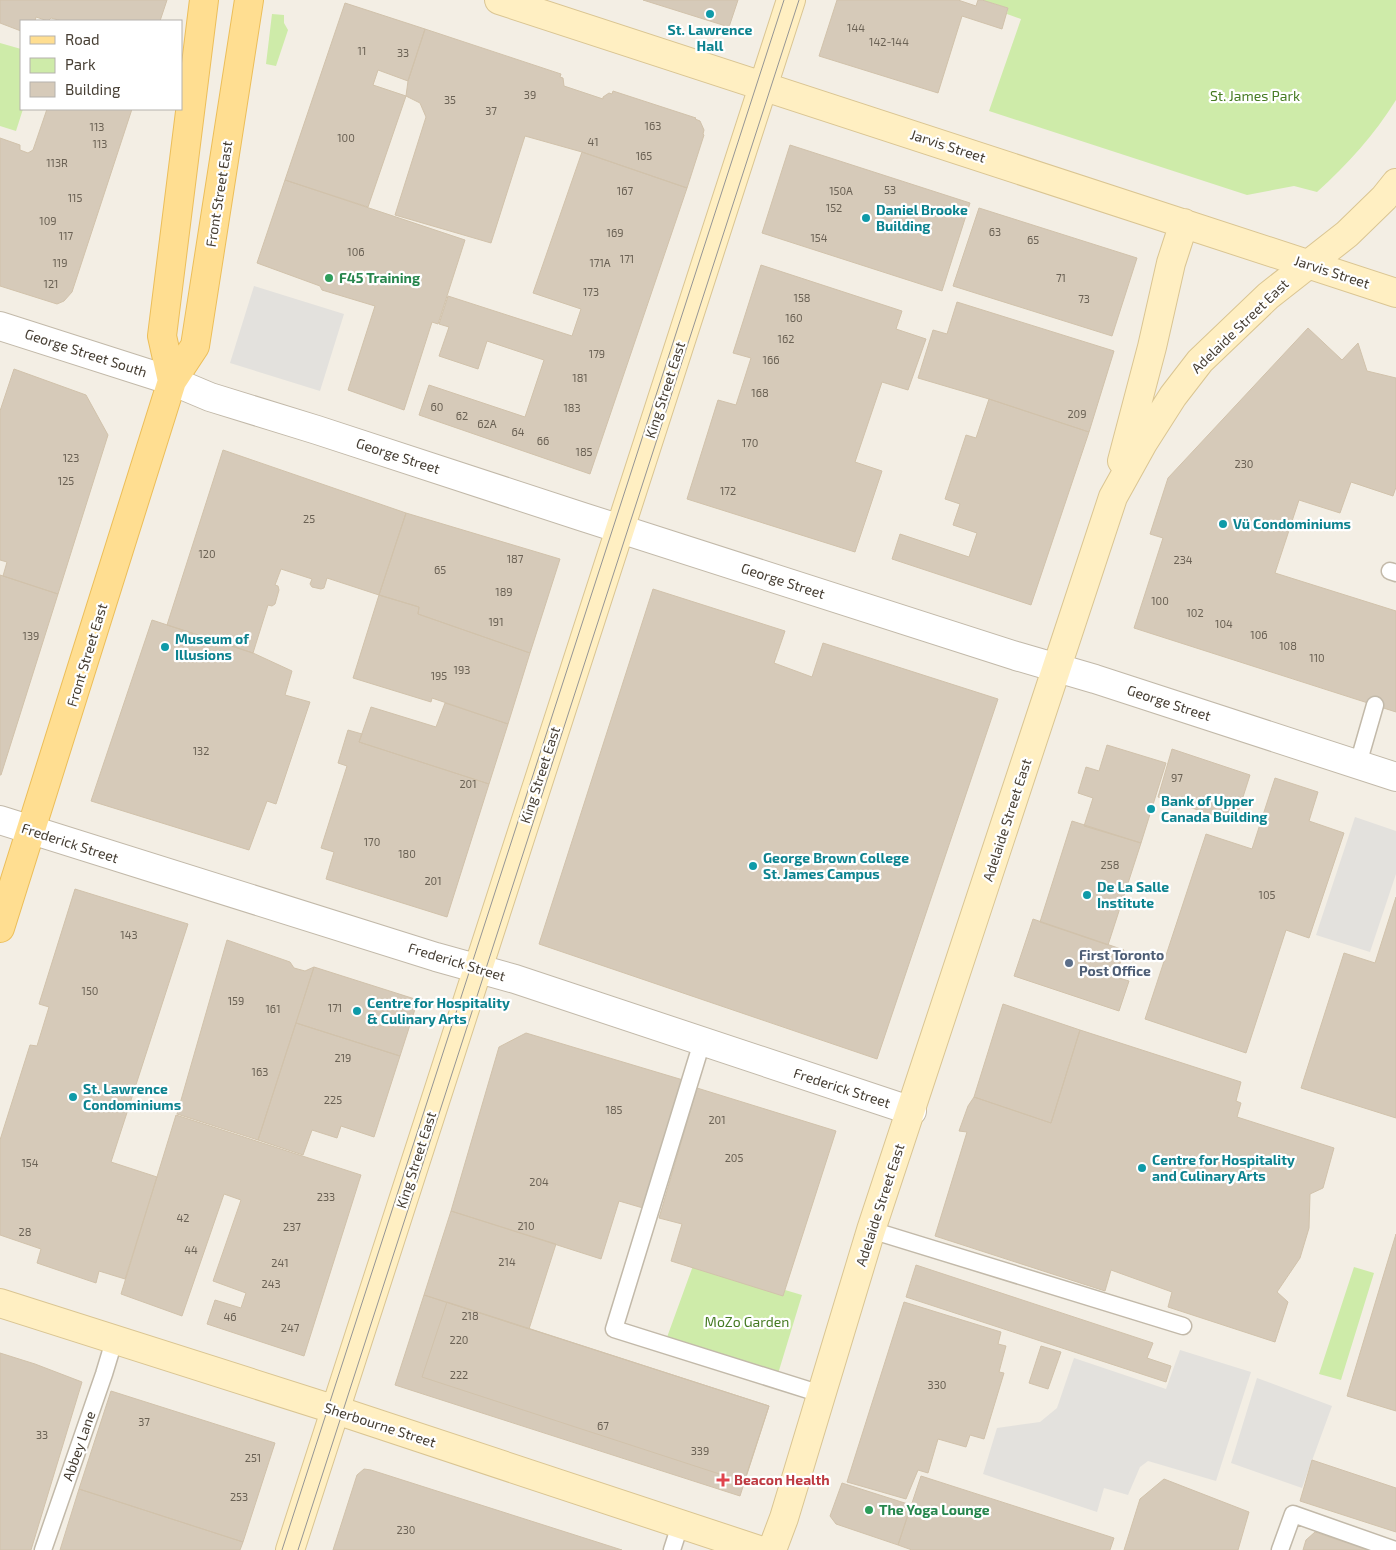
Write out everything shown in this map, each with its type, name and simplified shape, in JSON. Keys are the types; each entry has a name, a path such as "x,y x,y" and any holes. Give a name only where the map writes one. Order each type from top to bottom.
{"main road":[{"name":"Front Street East","path":"172,381 162,336 204,0"},
{"name":"Front Street East","path":"0,928 172,381 195,346 249,0"},
{"name":"Jarvis Street","path":"499,0 1396,293"},
{"name":"King Street East","path":"290,1550 791,0"},
{"name":"Adelaide Street East","path":"772,1550 871,1230 912,1111 1113,496 1168,404 1200,361 1268,296 1347,234 1396,184"},
{"path":"1113,496 1152,347 1171,263 1184,223"},
{"name":"Sherbourne Street","path":"0,1303 114,1341 336,1410 759,1550"}],"street":[{"name":"George Street South","path":"0,326 172,381"},
{"name":"George Street","path":"172,381 210,397 1396,777"},
{"name":"Frederick Street","path":"0,820 436,957 478,968 912,1111"}],"lane":[{"path":"1358,764 1375,705"},
{"path":"702,1042 614,1329 821,1394"},
{"path":"871,1230 1182,1326"},
{"name":"Abbey Lane","path":"43,1550 114,1341"},
{"path":"1280,1550 1293,1514 1395,1550"},
{"path":"672,1550 680,1525"}],"green space":[{"name":"St. James Park","path":"982,0 1396,0 1396,100 1360,149 1317,192 1294,186 1247,195 989,111 1021,19 1007,14 1008,8"},
{"path":"272,14 284,15 284,23 288,30 276,66 266,64"},
{"path":"0,43 20,49 20,110 23,110 16,131 0,126"},
{"name":"MoZo Garden","path":"694,1263 802,1295 777,1377 666,1340"},
{"path":"1354,1267 1374,1273 1341,1380 1319,1374"}],"shaded area":[{"path":"254,286 344,314 320,391 230,363"},
{"path":"1355,817 1396,831 1396,874 1370,952 1316,935"},
{"path":"1180,1350 1251,1372 1216,1481 1148,1461 1140,1467 1128,1495 1104,1488 1097,1512 983,1474 997,1428 1040,1422 1057,1408 1074,1358 1166,1389"},
{"path":"1257,1378 1332,1406 1302,1488 1231,1463"}],"building":[{"path":"0,0 167,0 160,20 58,20 51,18 45,20 36,17 35,20 20,20 20,31 0,23"},
{"name":"St. Lawrence Hall","path":"643,0 738,0 729,27"},
{"path":"837,0 958,0 976,6 978,0 982,0 1008,8 1002,29 962,16 938,93 819,56"},
{"path":"345,3 425,29 408,81 378,70 373,85 406,96 368,207 285,180"},
{"path":"425,29 561,74 560,77 563,78 564,86 603,99 609,93 612,94 613,91 696,118 700,121 704,135 687,188 582,152 525,136 491,243 395,215 426,117 420,103 406,96 408,81"},
{"path":"47,110 132,110 72,292 64,301 57,304 0,286 0,138 20,145 20,150 28,153 33,150"},
{"name":"Daniel Brooke Building","path":"790,145 970,203 942,291 762,233"},
{"path":"582,152 687,188 590,474 419,415 429,385 525,417 544,360 487,341 478,369 439,356 449,327 439,324 448,296 572,336 581,309 533,293"},
{"path":"285,180 465,240 438,324 432,322 404,410 348,390 375,306 322,290 320,286 257,263"},
{"path":"979,208 1137,258 1112,336 953,286"},
{"path":"761,265 902,311 896,329 926,339 908,390 882,382 855,462 882,471 855,552 687,499 718,400 736,405 751,358 733,353"},
{"path":"957,302 1114,351 1089,432 918,378 933,330 947,334"},
{"name":"Vü Condominiums","path":"1308,328 1342,360 1358,343 1367,371 1396,378 1396,487 1393,496 1351,482 1340,513 1299,500 1275,573 1396,611 1396,712 1134,628 1163,538 1150,534 1168,478"},
{"path":"14,369 86,395 108,435 58,594 3,576 7,562 0,560 0,411"},
{"path":"989,399 1089,432 1031,605 892,559 900,534 969,557 977,533 953,525 960,504 945,499 966,435 976,438"},
{"path":"223,450 406,513 379,595 327,578 324,588 312,587 310,584 312,579 281,569 275,585 278,586 279,590 275,604 272,606 268,605 253,653 167,625"},
{"path":"406,513 560,559 530,653 418,614 419,607 379,595"},
{"path":"0,575 58,594 1,775 0,775"},
{"name":"George Brown College St. James Campus","path":"653,589 785,631 774,663 812,677 823,643 998,699 877,1059 539,944"},
{"path":"379,595 419,607 418,614 530,653 508,724 432,698 431,702 353,678"},
{"path":"152,620 253,653 292,671 285,695 310,702 276,804 267,801 249,850 91,801"},
{"path":"445,703 508,724 489,784 359,742 371,707 436,727"},
{"path":"348,730 362,734 359,742 489,784 447,917 326,879 334,852 321,848 347,766 338,763"},
{"name":"Bank of Upper Canada Building","path":"1107,745 1166,763 1141,843 1084,826 1093,798 1078,793 1086,767 1099,771"},
{"path":"1172,749 1250,775 1235,822 1158,797"},
{"path":"1275,778 1318,792 1309,821 1344,833 1309,938 1286,930 1246,1053 1145,1019 1206,834 1252,849"},
{"name":"De La Salle Institute","path":"1072,821 1141,843 1108,945 1040,922"},
{"name":"St. Lawrence Condominiums","path":"75,889 188,924 111,1162 157,1177 125,1279 99,1271 96,1283 37,1263 41,1249 0,1235 0,1140 30,1045 37,1046 49,1007 39,1004"},
{"path":"1396,897 1396,1118 1301,1088 1344,953 1375,963"},
{"name":"First Toronto Post Office","path":"1033,919 1124,950 1116,977 1129,981 1119,1011 1014,976"},
{"path":"227,940 290,962 294,968 305,971 314,967 258,1140 177,1114"},
{"name":"Centre for Hospitality & Culinary Arts","path":"314,967 418,1000 400,1056 296,1023"},
{"path":"1003,1004 1080,1030 1051,1123 974,1097"},
{"path":"296,1023 400,1056 374,1137 341,1126 337,1138 312,1130 303,1155 258,1140"},
{"name":"Centre for Hospitality and Culinary Arts","path":"1080,1030 1241,1082 1236,1101 1241,1103 1237,1117 1334,1148 1323,1188 1310,1194 1309,1228 1300,1258 1277,1292 1288,1302 1275,1342 1168,1307 1172,1292 1111,1270 1105,1291 935,1236 967,1132 959,1131 968,1106 974,1097 1051,1123"},
{"path":"526,1033 683,1080 643,1208 619,1201 601,1259 451,1211 499,1047"},
{"path":"697,1088 836,1131 783,1296 671,1261 682,1224 659,1218"},
{"path":"176,1115 361,1175 304,1356 207,1324 215,1300 241,1308 246,1293 213,1281 241,1200 224,1194 182,1316 121,1294"},
{"path":"451,1211 556,1244 529,1329 424,1295"},
{"path":"1396,1234 1396,1411 1347,1396"},
{"path":"916,1265 1153,1343 1147,1358 1171,1366 1166,1382 906,1297"},
{"path":"424,1295 769,1406 740,1496 395,1385"},
{"path":"447,1302 769,1406 744,1482 422,1377"},
{"path":"904,1302 1001,1332 998,1344 1006,1346 999,1372 1004,1373 984,1439 970,1435 966,1447 938,1439 928,1473 918,1470 906,1499 847,1482"},
{"path":"1041,1346 1061,1352 1048,1389 1029,1383"},
{"path":"0,1353 82,1382 31,1550 0,1550"},
{"path":"111,1391 275,1443 243,1542 79,1489"},
{"path":"1312,1460 1396,1488 1396,1532 1300,1501"},
{"path":"364,1469 622,1550 333,1550 357,1475"},
{"path":"921,1476 1114,1538 1110,1550 912,1550 898,1545"},
{"path":"1164,1479 1249,1512 1238,1550 1124,1550 1140,1499"},
{"path":"842,1483 911,1505 898,1545 836,1524 830,1516"},
{"path":"79,1489 243,1542 240,1550 60,1550"},
{"path":"1315,1532 1368,1550 1303,1550 1306,1540"}],"tram line":[{"path":"282,1550 784,0"},
{"path":"298,1550 799,0"}],"place":[{"name":"St. Lawrence Hall","path":"710,14"},
{"name":"Daniel Brooke Building","path":"866,218"},
{"name":"F45 Training","path":"329,278"},
{"name":"Vü Condominiums","path":"1223,524"},
{"name":"Museum of Illusions","path":"165,647"},
{"name":"Bank of Upper Canada Building","path":"1151,809"},
{"name":"George Brown College St. James Campus","path":"753,866"},
{"name":"De La Salle Institute","path":"1087,895"},
{"name":"First Toronto Post Office","path":"1069,963"},
{"name":"Centre for Hospitality & Culinary Arts","path":"357,1011"},
{"name":"St. Lawrence Condominiums","path":"73,1097"},
{"name":"Centre for Hospitality and Culinary Arts","path":"1142,1168"},
{"name":"Beacon Health","path":"723,1480"},
{"name":"The Yoga Lounge","path":"869,1510"}]}
